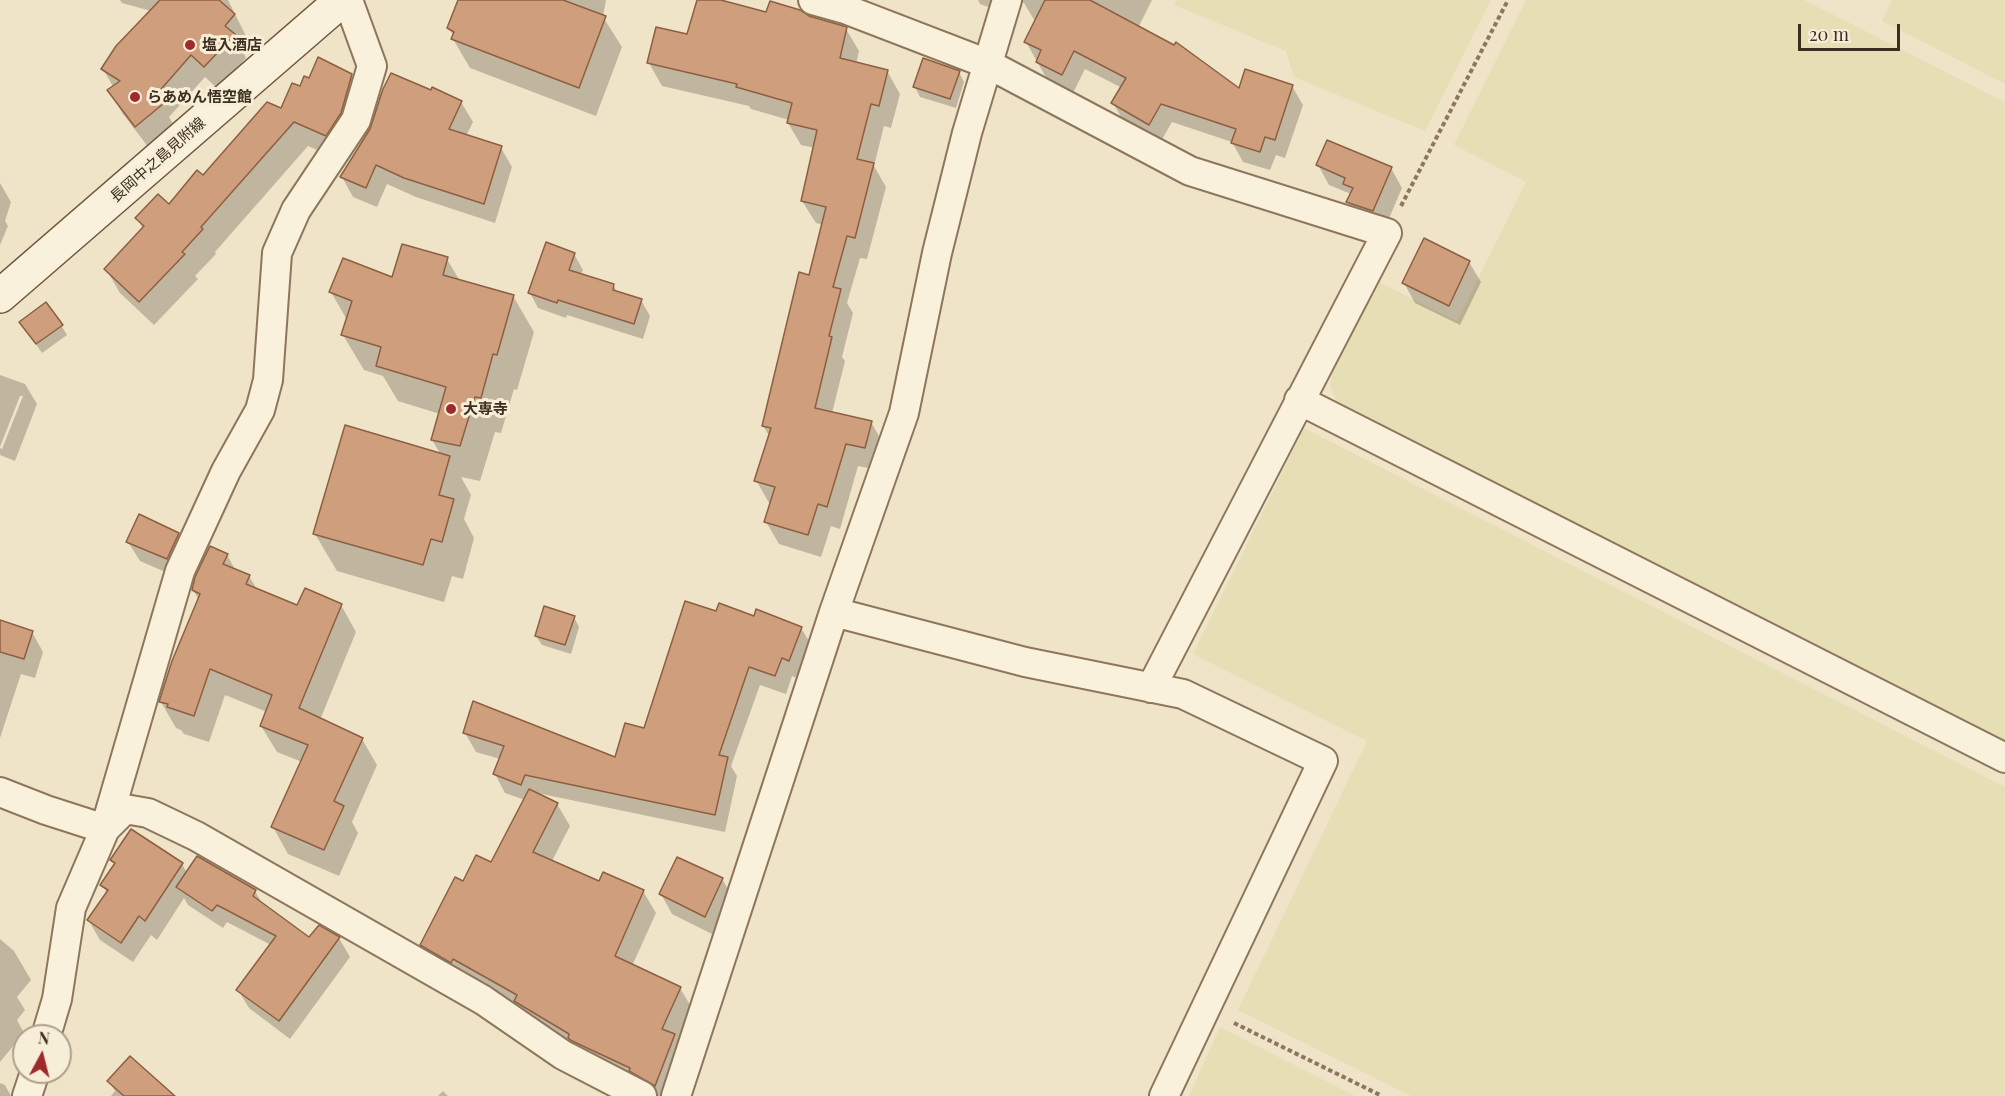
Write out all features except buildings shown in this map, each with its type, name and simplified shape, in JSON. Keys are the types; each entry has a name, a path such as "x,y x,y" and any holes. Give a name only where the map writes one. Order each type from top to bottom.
{"main road":[{"name":"長岡中之島見附線","path":"0,296 342,0"}],"street":[{"path":"50,1024 57,999 71,908 105,829 180,571 226,471 260,410 268,380 276,253 296,210 356,120 369,77 372,66 348,0"},
{"path":"813,0 845,9 988,64 1190,171 1387,233 1151,688"},
{"path":"676,1096 834,612 904,413 937,252 967,134 1007,0"},
{"path":"1299,400 2005,758"},
{"path":"834,612 1025,662 1183,694 1323,761 1164,1096"},
{"path":"0,792 105,829"},
{"path":"105,829 125,809 148,813 196,836 483,1000 563,1054 642,1096"}],"path":[{"path":"1387,233 1508,0"},
{"path":"1204,1008 1382,1096"}],"shaded area":[{"path":"1177,0 1491,0 1425,131 1294,77 1286,51 1174,5"},
{"path":"1526,0 1804,0 2005,102 2005,744 1339,407 1330,386 1333,369 1379,282 1457,321 1526,182 1454,145"},
{"path":"1892,0 2005,0 2005,84 1882,21"},
{"path":"1304,428 2005,787 2005,1096 1411,1096 1238,1010 1367,741 1193,654"},
{"path":"1220,1027 1355,1096 1189,1096"}],"place":[{"name":"塩入酒店","path":"190,45"},
{"name":"らあめん悟空館","path":"135,97"},
{"name":"大専寺","path":"451,409"}]}
